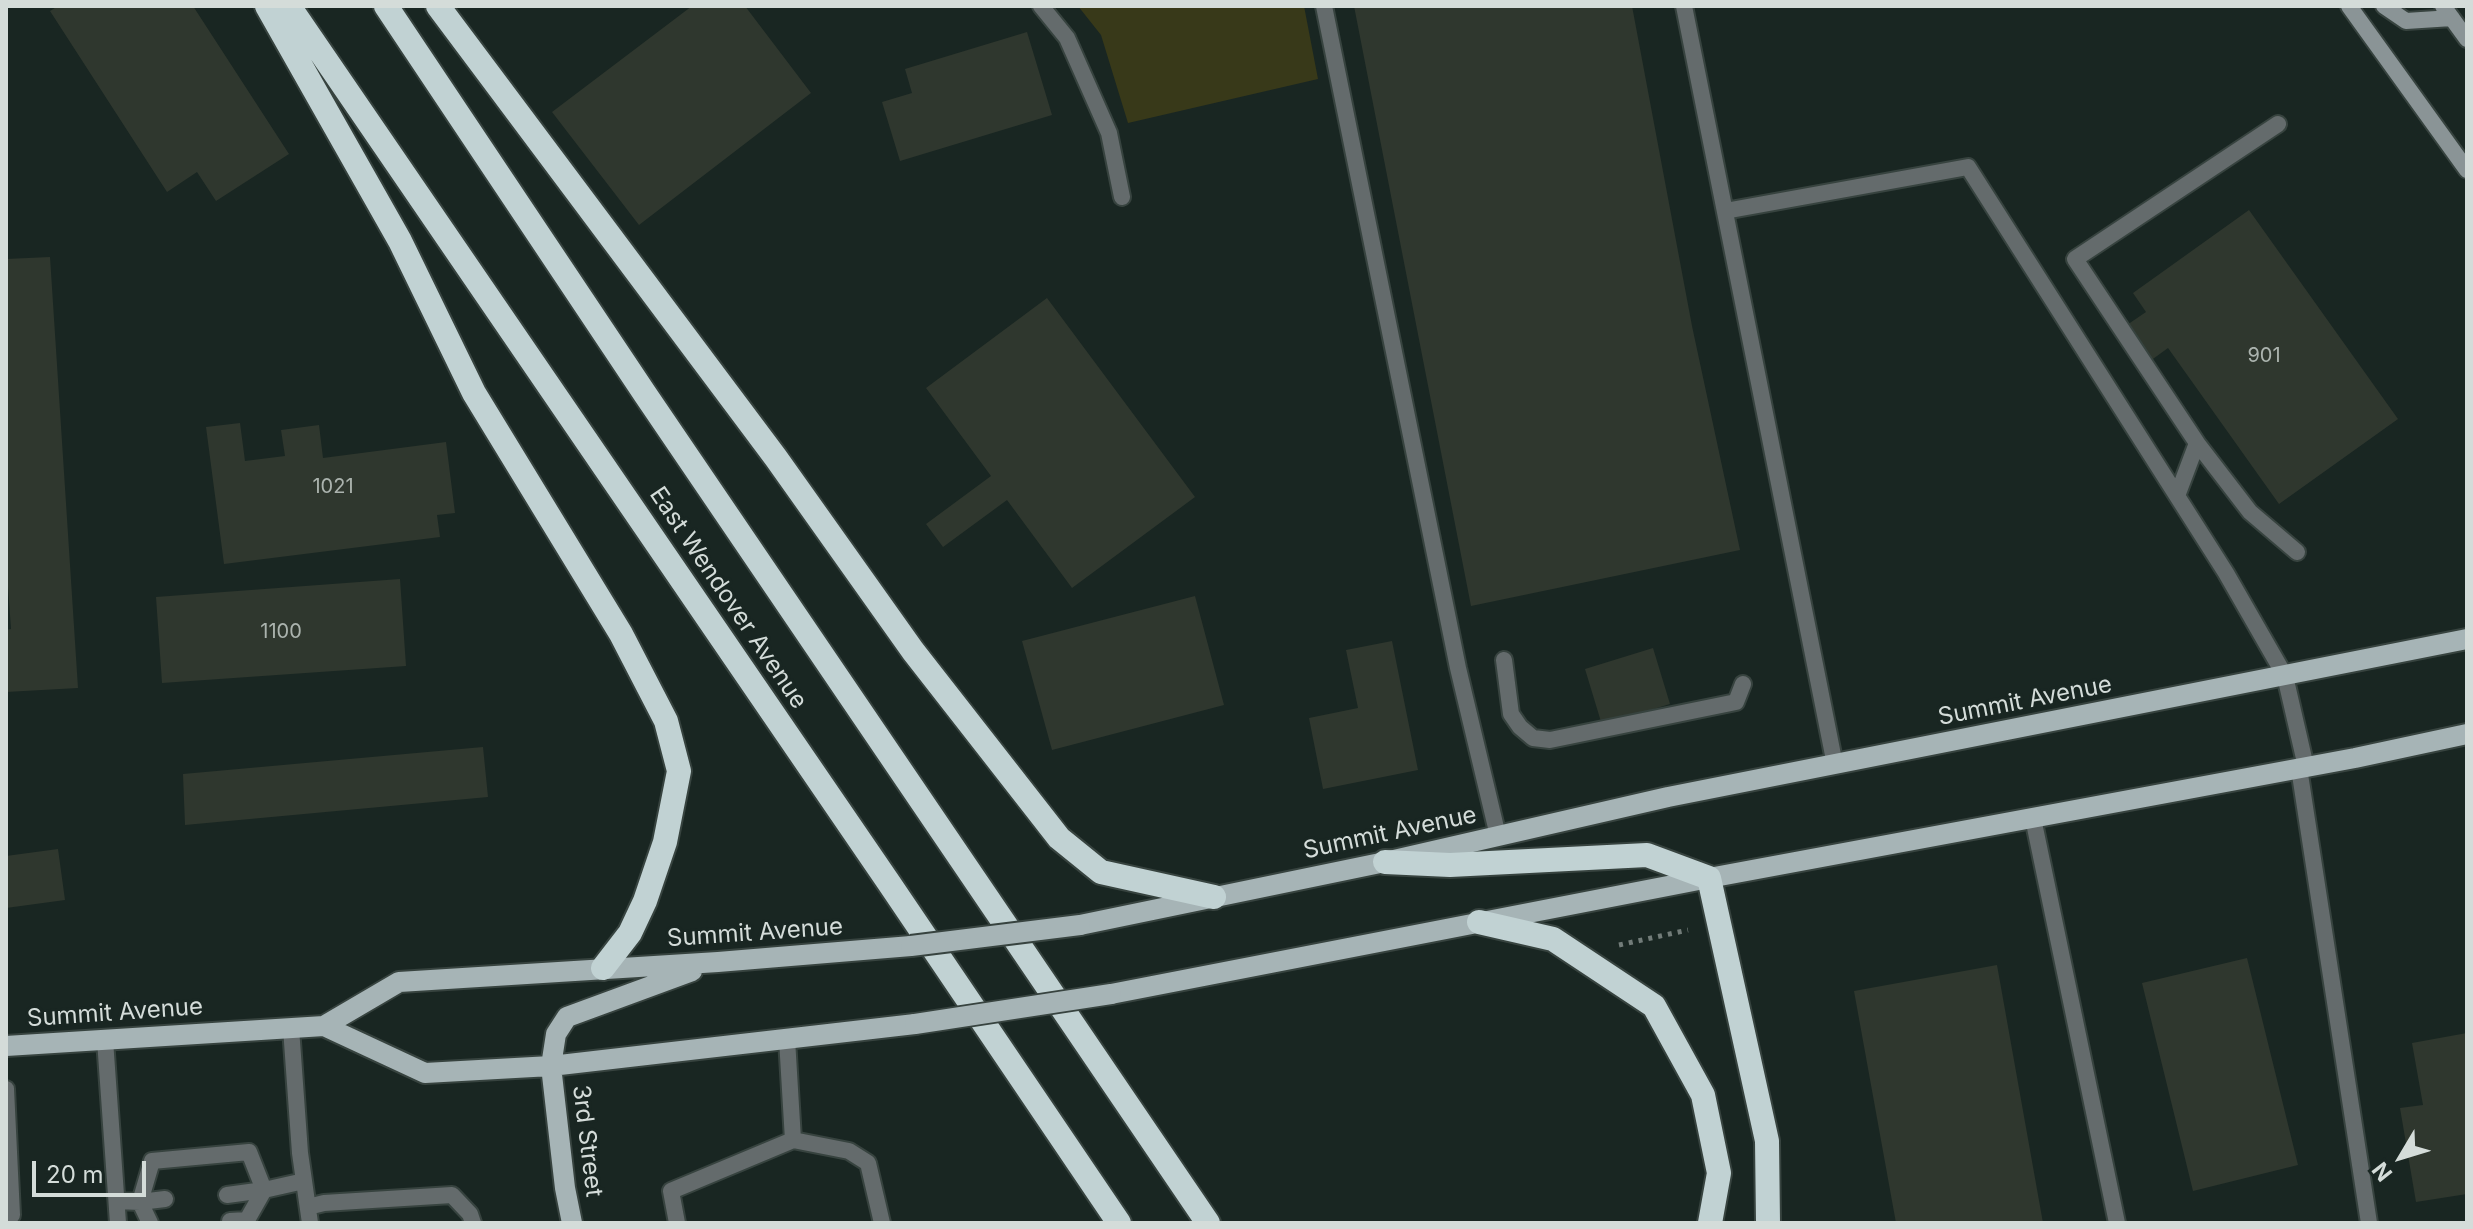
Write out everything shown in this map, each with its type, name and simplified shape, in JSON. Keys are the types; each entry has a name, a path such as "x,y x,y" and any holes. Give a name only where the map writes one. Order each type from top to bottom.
{"highway":[{"path":"267,6 400,241 474,393 621,634 666,721 679,771 665,842 645,901 630,933 603,968"},
{"name":"East Wendover Avenue","path":"289,6 1119,1223"},
{"name":"East Wendover Avenue","path":"386,6 645,394 1208,1223"},
{"path":"438,6 776,458 913,651 1059,838 1101,872 1214,897"},
{"path":"1385,862 1465,864 1647,855 1709,878 1767,1141 1768,1223"},
{"path":"1479,922 1553,939 1654,1006 1703,1095 1719,1173 1710,1223"},
{"path":"1180,1182 1223,1223"}],"main road":[{"path":"2349,6 2467,170"},
{"path":"2384,6 2406,21 2448,12 2467,39"},
{"name":"Summit Avenue","path":"6,1046 324,1026 399,982 860,952 1080,925 1385,862 1668,797 2467,639"},
{"name":"Summit Avenue","path":"324,1026 425,1073 551,1066 915,1024 1111,994 2467,734"},
{"name":"3rd Street","path":"572,1223 551,1066 556,1034 567,1017 718,962"}],"lane":[{"path":"1041,6 1067,38 1109,133 1122,197"},
{"path":"1324,6 1458,668 1498,836"},
{"path":"1684,6 1835,765"},
{"path":"2278,124 2075,259 2197,443 2250,512 2297,552"},
{"path":"1725,211 1968,167 2226,573 2285,676 2302,768 2369,1223"},
{"path":"2177,496 2197,443"},
{"path":"1504,660 1511,714 1533,738 1550,740 1736,702 1743,684"},
{"path":"2033,818 2117,1223"},
{"path":"291,1028 309,1215"},
{"path":"787,1039 793,1140"},
{"path":"105,1040 118,1223"},
{"path":"6,1089 12,1215 6,1215"},
{"path":"677,1223 671,1191 793,1140 849,1151 868,1163 882,1223"},
{"path":"150,1223 140,1202 152,1161 249,1152 264,1190"},
{"path":"227,1195 304,1181"},
{"path":"230,1221 247,1220 264,1190"},
{"path":"309,1215 324,1203 452,1195 470,1214 473,1223"},
{"path":"117,1201 165,1199"}],"path":[{"path":"1616,945 1688,930"}],"green space":[{"path":"1078,6 1304,6 1318,79 1128,123 1101,35"}],"building":[{"path":"58,6 193,6 289,154 216,201 197,172 167,192 50,11"},
{"path":"692,6 745,6 811,93 639,225 552,112"},
{"path":"1354,6 1632,6 1692,326 1740,550 1471,606"},
{"path":"1027,32 1052,115 900,161 882,102 912,93 905,69"},
{"path":"2249,210 2398,419 2279,504 2168,348 2146,364 2121,329 2146,312 2133,293"},
{"path":"50,257 78,688 6,692 6,630 11,629 6,559 6,259"},
{"path":"1047,298 1195,497 1072,588 1007,500 943,547 926,524 991,476 926,388"},
{"path":"240,423 245,461 285,456 281,430 319,425 323,458 446,442 455,513 437,515 440,537 224,564 206,427"},
{"path":"400,579 406,666 162,683 156,597"},
{"path":"1195,596 1224,705 1052,750 1022,641"},
{"path":"1392,641 1418,770 1323,789 1309,718 1358,708 1346,650"},
{"path":"1653,648 1670,704 1602,725 1585,669"},
{"path":"483,747 488,797 185,825 183,774"},
{"path":"58,849 65,900 6,908 6,856"},
{"path":"2247,958 2298,1165 2193,1191 2142,983"},
{"path":"1997,965 2043,1223 1896,1223 1854,991"},
{"path":"2467,1033 2467,1194 2416,1202 2400,1108 2423,1105 2412,1043"}]}
